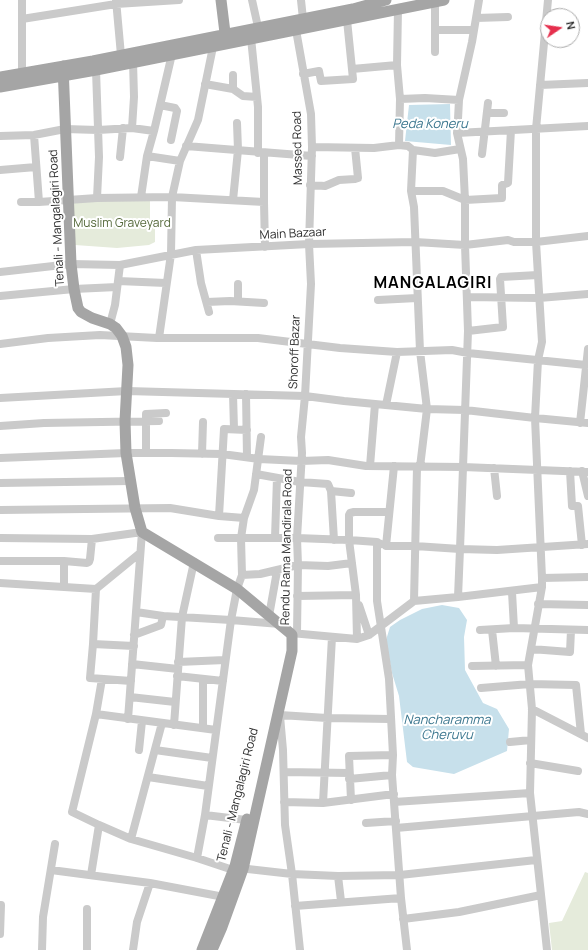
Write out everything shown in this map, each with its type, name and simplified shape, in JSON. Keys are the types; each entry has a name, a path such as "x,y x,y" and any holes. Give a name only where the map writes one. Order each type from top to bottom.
{"main road":[{"path":"220,39 221,0"},
{"path":"0,77 22,72 96,70 172,54 258,27 303,18 353,4 386,0"},
{"path":"0,87 121,55 220,39 251,38 439,1"},
{"name":"Tenali - Mangalagiri Road","path":"63,71 71,264 78,308 81,312 92,318 110,324 116,328 122,336"},
{"path":"122,336 126,347 126,453 135,508 142,532 237,589 269,616 293,633"},
{"name":"Tenali - Mangalagiri Road","path":"212,950 222,927 280,712 292,651 291,644 293,633"},
{"name":"Tenali - Mangalagiri Road","path":"202,950 237,868 246,820 286,651 291,644"}],"street":[{"path":"22,0 22,72"},
{"path":"22,19 116,2 179,0"},
{"path":"252,0 258,27"},
{"path":"301,0 303,18"},
{"path":"458,597 468,331 463,159 457,133 459,100 479,0"},
{"path":"547,950 536,860 530,793 532,709 528,665 542,587 535,418 538,360 542,342 536,242 536,129 548,0"},
{"path":"436,52 435,30 439,1"},
{"path":"116,2 121,55"},
{"path":"398,9 397,65 400,99 399,145"},
{"path":"476,18 508,17"},
{"path":"303,74 319,71 321,81 353,79 347,20"},
{"name":"Massed Road","path":"296,30 311,114 312,156 309,244"},
{"path":"435,30 474,30"},
{"path":"251,38 261,153 265,247"},
{"path":"159,338 171,254 172,197 180,161 198,120 205,84 220,39"},
{"path":"141,197 147,156 172,54"},
{"path":"132,128 134,97 133,61"},
{"path":"352,69 397,65"},
{"path":"96,70 98,198"},
{"path":"233,75 233,89"},
{"path":"540,85 588,83"},
{"path":"205,84 233,89 243,96 257,97"},
{"path":"400,99 425,98 459,100"},
{"path":"482,154 488,103"},
{"path":"160,105 174,108 177,111 171,140"},
{"path":"487,113 504,113"},
{"path":"233,200 238,150 237,123"},
{"path":"457,133 588,126"},
{"path":"120,157 123,128"},
{"path":"0,136 34,135 66,129 98,130 132,128 154,131"},
{"path":"412,191 443,191 465,200 502,198 502,184 508,183 511,130"},
{"path":"34,135 39,202"},
{"path":"312,147 355,148 399,145 408,146 413,150 435,153 460,149"},
{"path":"186,146 312,156"},
{"path":"310,185 325,186 339,180 358,178 355,148"},
{"path":"413,150 412,191 414,207 417,298 420,350 427,409 418,467 414,601"},
{"path":"147,156 180,161"},
{"path":"0,170 36,167"},
{"path":"21,202 69,201 98,198 172,197 264,202"},
{"name":"Main Bazaar","path":"0,272 71,264 120,265 196,250 309,244 415,242 465,245 508,240 514,242 536,242 588,236"},
{"name":"Shoroff Bazar","path":"301,461 302,421 305,396 311,284 309,244"},
{"path":"196,250 201,283 207,302 208,312"},
{"path":"110,324 115,305 120,265"},
{"path":"468,331 502,328 501,277 538,275"},
{"path":"0,296 117,284 166,283"},
{"path":"238,284 238,301"},
{"path":"467,297 539,298 588,294"},
{"path":"378,300 417,298"},
{"path":"207,302 238,301 264,303"},
{"path":"0,344 83,336 258,338 340,348 397,352 452,350 468,353 586,365"},
{"path":"0,398 127,391 305,396 427,409 465,410 584,423 588,349"},
{"path":"386,405 397,352"},
{"path":"233,394 234,429"},
{"path":"246,394 247,457"},
{"path":"370,466 375,404"},
{"path":"146,453 146,414 166,413"},
{"path":"0,426 159,421"},
{"path":"202,454 203,422"},
{"path":"219,516 224,429 247,430"},
{"path":"197,858 205,815 231,620 237,589 242,575 241,538 244,518 254,490 261,437"},
{"path":"0,458 126,453 222,454 259,459 301,461 328,460 370,466 463,466 570,471 585,472 588,496"},
{"name":"Rendu Rama Mandirala Road","path":"293,633 297,596 297,538 301,461"},
{"path":"386,546 394,466"},
{"path":"494,468 497,496"},
{"path":"218,538 297,538 349,540 377,542 386,546 496,550 585,544 578,506 572,506 570,471"},
{"path":"256,474 300,482 328,484 331,491 334,540"},
{"path":"275,538 277,478"},
{"path":"0,483 130,482"},
{"path":"331,491 351,493"},
{"path":"0,510 170,508 219,516 244,518"},
{"path":"356,639 356,595 349,540 349,515 350,513 389,512"},
{"path":"0,538 92,539 142,532 128,719"},
{"path":"0,560 89,562 92,539"},
{"path":"377,542 377,601 389,679 392,775 401,898 407,950"},
{"path":"0,583 96,589 140,554"},
{"path":"64,561 64,587"},
{"path":"174,725 182,617 194,562"},
{"path":"242,575 260,574 298,566 328,566 352,563"},
{"path":"269,616 277,571"},
{"path":"542,578 588,577"},
{"path":"293,633 356,639 369,635 380,628 414,601 512,592 542,587"},
{"path":"96,589 90,678 131,682"},
{"path":"512,592 514,628"},
{"path":"297,596 356,595"},
{"path":"356,595 369,635"},
{"path":"538,604 588,605"},
{"path":"136,612 163,616 280,624"},
{"path":"134,635 161,625 163,616"},
{"path":"480,630 514,628 588,630"},
{"path":"492,630 496,666"},
{"path":"531,649 570,652 571,630"},
{"path":"323,803 332,637"},
{"path":"93,644 134,646"},
{"path":"178,669 225,660"},
{"path":"132,664 178,669 203,679 223,681"},
{"path":"472,666 528,665"},
{"path":"102,679 96,714 72,812 131,839 237,868 292,874 338,876 400,875 536,860"},
{"path":"203,679 203,728"},
{"path":"480,688 530,684 576,685 584,736"},
{"path":"130,697 175,702"},
{"path":"532,709 584,736"},
{"path":"300,950 285,825 284,772 280,712 327,718 390,719"},
{"path":"96,714 216,730"},
{"path":"139,750 142,721"},
{"path":"131,839 162,723"},
{"path":"510,742 531,740"},
{"path":"155,750 212,758"},
{"path":"351,800 349,756 392,755"},
{"path":"530,763 578,771"},
{"path":"284,772 325,773 349,776 392,775"},
{"path":"148,777 208,786"},
{"path":"284,802 323,803 351,800 530,793"},
{"path":"366,823 396,824 579,812 588,814"},
{"path":"205,815 246,820"},
{"path":"91,875 98,825"},
{"path":"42,950 43,917 55,844"},
{"path":"51,870 150,883 224,897"},
{"path":"338,876 341,901"},
{"path":"134,950 137,922 150,883"},
{"path":"403,919 459,912 541,895"},
{"path":"295,906 341,901 401,898"},
{"path":"0,934 1,905"},
{"path":"87,909 87,950"}],"green space":[{"name":"Muslim Graveyard","path":"150,198 150,221 155,223 155,242 149,245 117,248 75,245 73,201"},
{"path":"585,872 588,873 588,950 552,950 549,923 562,921"}],"water":[{"name":"Peda Koneru","path":"450,104 451,145 405,141 409,105"},
{"name":"Nancharamma Cheruvu","path":"442,605 459,608 467,620 464,637 465,670 483,703 497,709 509,729 507,751 454,774 413,767 407,762 399,696 392,673 386,640 390,627 400,620 422,609"}],"district":[{"name":"MANGALAGIRI","path":"433,284"}]}
